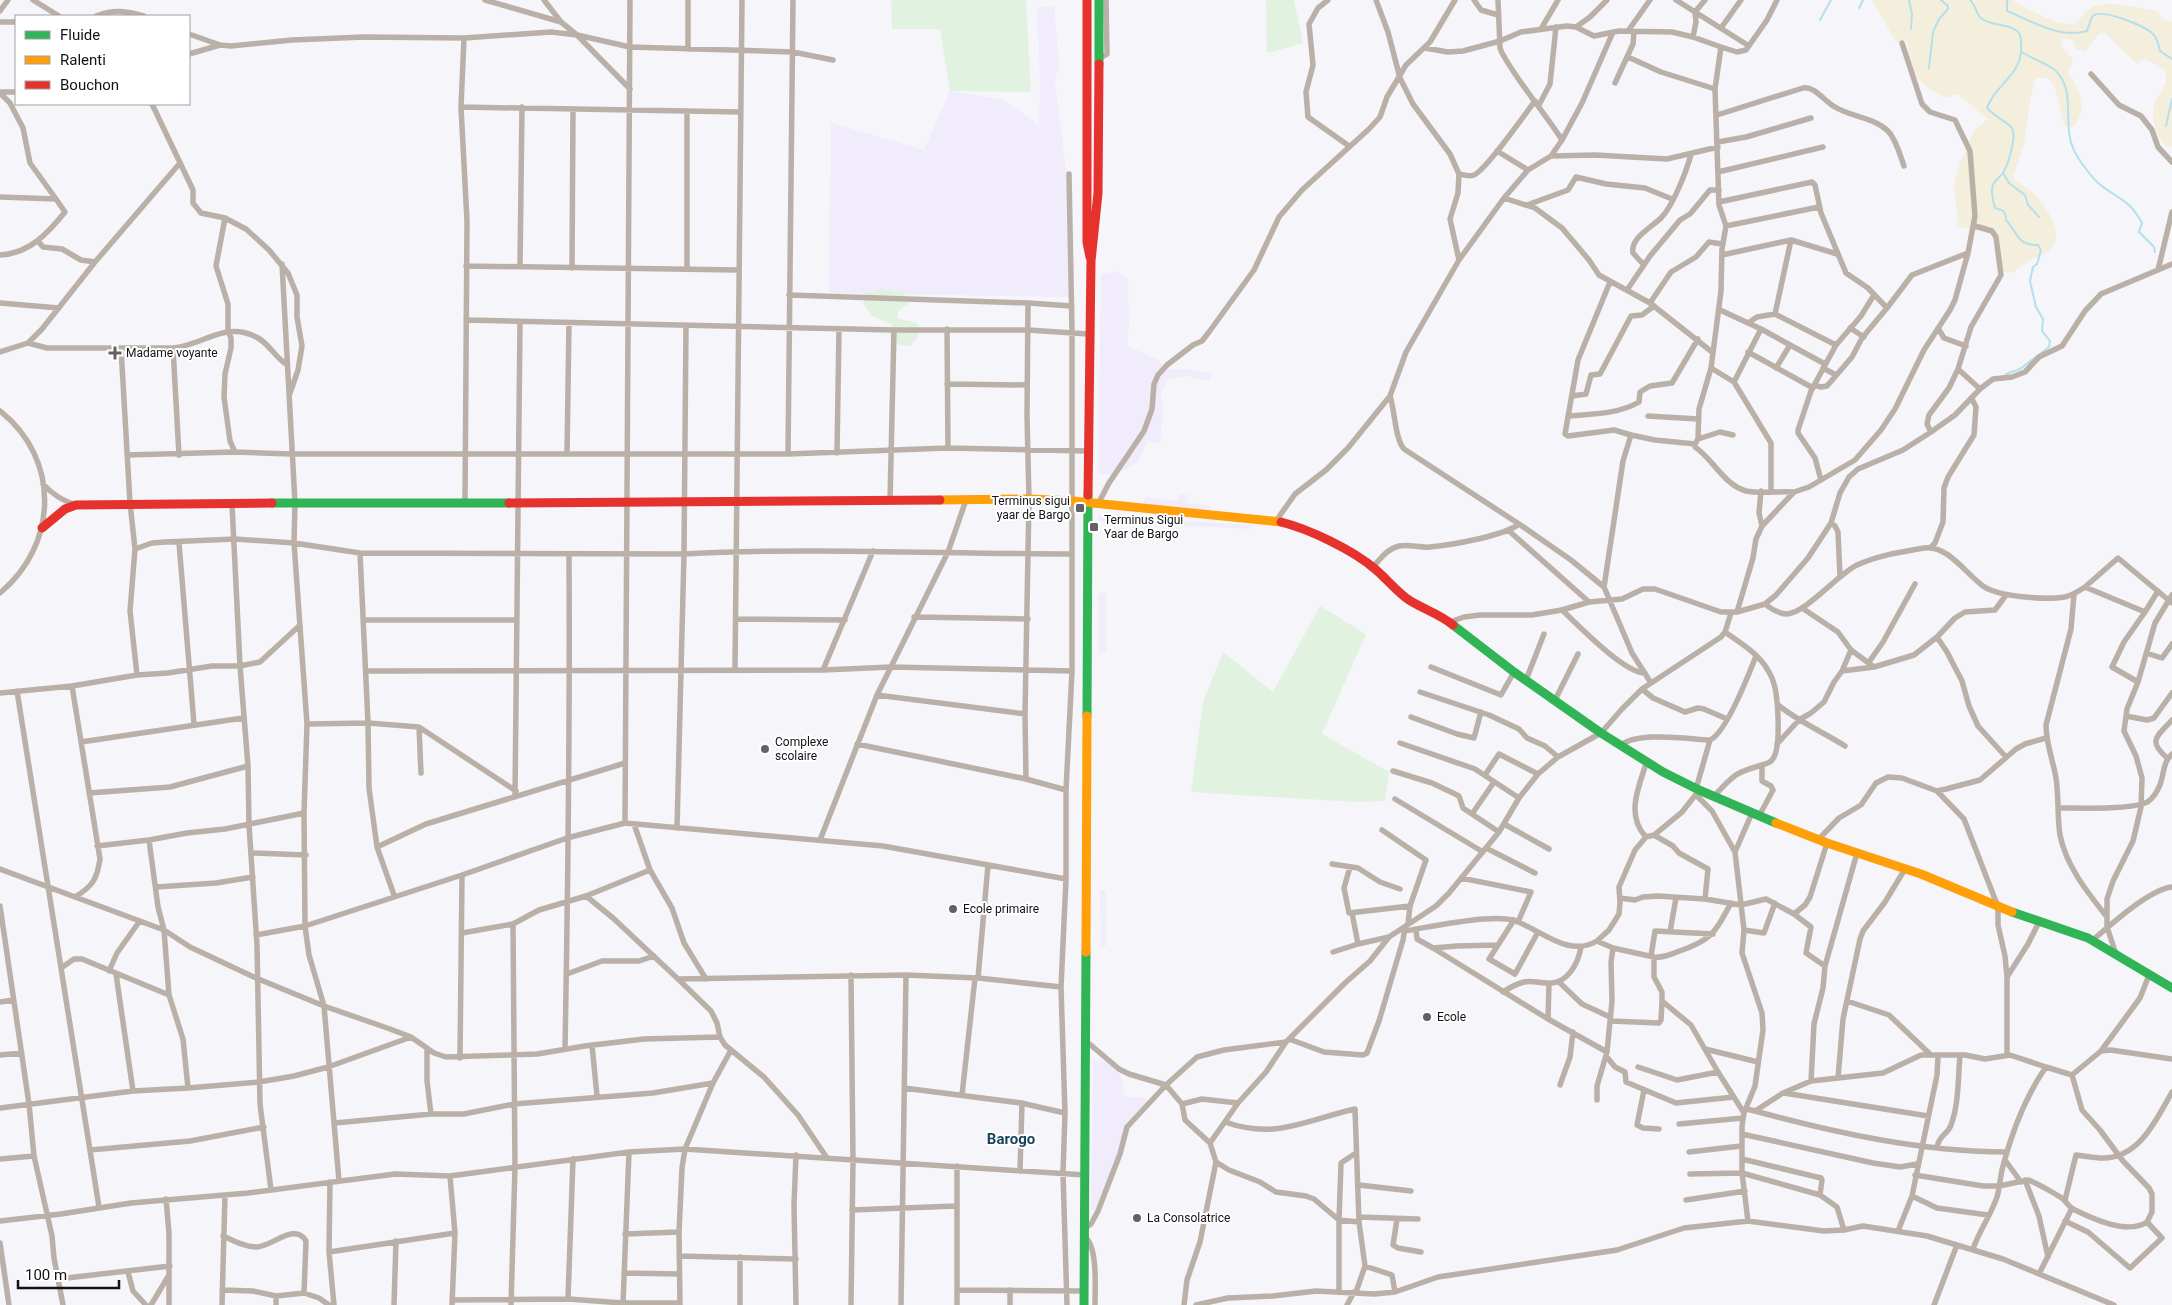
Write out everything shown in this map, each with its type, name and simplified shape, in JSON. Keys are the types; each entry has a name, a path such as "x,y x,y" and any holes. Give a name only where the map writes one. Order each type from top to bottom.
{"main road":[{"path":"1088,0 1086,242 1091,261"},
{"path":"1084,1305 1088,334 1091,261 1098,193 1099,0"},
{"path":"42,528 65,509 76,505 130,504 685,503 1029,499 1073,500 1098,504 1276,520 1300,527 1340,547 1373,567 1409,600 1450,622 1514,672 1601,733 1697,791 1714,796 1755,815 1823,842 1905,869 1960,889 1998,907 2093,940 2172,988"}],"street":[{"path":"0,11 8,0"},
{"path":"33,0 57,15"},
{"path":"485,0 561,22"},
{"path":"544,0 561,22 578,35 630,89"},
{"path":"625,823 630,0"},
{"path":"688,0 688,49"},
{"path":"736,669 737,326 742,0"},
{"path":"788,454 793,0"},
{"path":"1098,59 1107,54 1106,0"},
{"path":"1328,0 1318,8 1309,24 1313,64 1306,92 1308,117 1349,146"},
{"path":"1376,0 1388,32 1400,78 1414,104 1450,154 1459,174 1458,193 1450,219 1458,260"},
{"path":"1098,504 1109,483 1144,431 1152,409 1154,384 1158,375 1166,366 1206,337 1254,270 1279,217 1302,190 1369,130 1380,117 1387,97 1411,59 1425,48 1455,0"},
{"path":"1474,0 1484,12 1498,15"},
{"path":"1498,0 1500,48 1505,59 1562,140"},
{"path":"1541,29 1558,0"},
{"path":"1576,27 1590,17 1607,0"},
{"path":"1615,83 1633,44 1631,31 1650,0"},
{"path":"1676,0 1749,46"},
{"path":"1693,37 1696,22 1695,12 1705,0"},
{"path":"1722,28 1742,0"},
{"path":"1425,48 1448,52 1462,51 1500,41 1521,32 1556,27 1576,27 1594,36 1631,31 1672,32 1740,52 1746,50 1749,46 1767,20 1777,0"},
{"path":"98,15 108,11 118,10 140,15"},
{"path":"0,22 15,22"},
{"path":"1459,174 1470,176 1476,174 1537,103 1550,84 1556,27"},
{"path":"190,54 220,45 250,45 292,40 364,37 464,38 537,32 578,35 630,47 793,52 833,60"},
{"path":"1276,520 1295,494 1337,459 1390,396 1406,352 1458,260 1504,198 1528,170 1551,156 1562,140 1582,103 1613,32"},
{"path":"190,34 220,45"},
{"path":"464,38 461,107 466,221 465,503"},
{"path":"1721,47 1715,89 1719,202 1726,226 1722,244 1720,310 1710,368 1698,419 1695,447 1729,481 1745,490 1794,492 1809,487 1856,460 1881,430 1895,409 1924,350 1954,300 1975,226 1970,151 1955,120 1930,112 1922,104 1902,43"},
{"path":"1628,57 1661,72 1715,89"},
{"path":"2091,74 2119,105 2141,116 2152,130 2158,147 2172,162"},
{"path":"1717,115 1807,87 1836,108 1866,118 1889,132 1904,166"},
{"path":"0,92 15,92"},
{"path":"0,92 10,103 23,128 30,163 65,212 48,233 38,241 13,253 0,254"},
{"path":"152,105 193,190 193,203 197,209 225,218 254,236 282,264 294,284 302,346 296,375 289,395"},
{"path":"461,107 740,112"},
{"path":"520,267 522,108"},
{"path":"572,268 573,109"},
{"path":"687,269 688,111"},
{"path":"1551,156 1595,155 1667,159 1691,154 1718,144 1812,118"},
{"path":"1718,172 1823,148"},
{"path":"1497,151 1528,170"},
{"path":"1643,264 1633,253 1633,246 1664,215 1687,170 1691,154"},
{"path":"0,352 28,343 59,308 94,262 180,163"},
{"path":"1066,1305 1063,1173 1065,1113 1061,987 1066,879 1066,790 1072,671 1072,306 1069,174"},
{"path":"1528,205 1568,190 1576,177 1606,184 1645,188 1672,199"},
{"path":"1719,202 1812,182 1815,185 1819,207 1846,272 1868,288 1886,308"},
{"path":"1628,290 1643,264 1680,220 1690,214 1710,190 1719,190"},
{"path":"0,197 56,199"},
{"path":"1504,198 1528,205 1562,228 1589,260 1598,275 1652,305 1698,339 1712,352"},
{"path":"1726,226 1819,207"},
{"path":"2158,270 2172,212"},
{"path":"225,218 216,266 228,304 228,331 231,338 231,348 225,374 224,398 230,441 235,452"},
{"path":"1932,432 1927,424 1929,415 1949,388 1958,369 1971,327 2001,275 1996,237 1992,231 1975,226"},
{"path":"1722,255 1791,240 1837,254"},
{"path":"1776,314 1791,240"},
{"path":"38,241 43,247 62,249 81,260 94,262"},
{"path":"1572,396 1586,394 1592,375 1600,374 1631,316 1642,316 1652,305 1671,272 1696,256 1709,242 1722,244"},
{"path":"1748,352 1813,386 1827,386 1852,357 1864,337 1912,275 1968,254"},
{"path":"282,264 295,503 294,543 307,724 304,813 306,856 305,926 309,955 324,1006 339,1181"},
{"path":"1450,622 1472,616 1532,615 1562,610 1589,602 1622,599 1643,590 1655,589 1711,610 1734,612 1765,604 1776,596 1808,558 1831,523 1840,493 1849,477 1858,469 1903,450 1932,432 1955,415 1980,389 1995,378 2012,377 2025,372 2038,357 2062,346 2085,311 2101,294 2172,264"},
{"path":"466,266 738,270"},
{"path":"1610,282 1578,360 1565,434 1568,436 1614,430 1655,440 1696,441 1720,432 1733,435"},
{"path":"789,295 1072,306"},
{"path":"1821,480 1815,458 1798,433 1813,386 1824,366 1836,346 1861,316 1874,295"},
{"path":"0,303 59,308"},
{"path":"1026,778 1025,714 1029,499 1027,449 1028,303"},
{"path":"1720,310 1790,345 1836,375"},
{"path":"1748,323 1757,317 1776,314 1836,346"},
{"path":"466,320 894,330 1028,330 1088,334"},
{"path":"515,794 520,322"},
{"path":"567,454 569,323"},
{"path":"677,828 685,503 686,325"},
{"path":"1850,328 1864,337"},
{"path":"1938,328 1944,338 1966,346"},
{"path":"837,453 839,329"},
{"path":"946,329 948,448"},
{"path":"1734,382 1761,329"},
{"path":"890,501 894,330"},
{"path":"28,343 42,348 173,348 187,347 228,331 257,338 278,359 286,364"},
{"path":"1568,416 1598,414 1629,408 1640,402 1640,392 1645,388 1672,383 1698,339"},
{"path":"1776,368 1790,345"},
{"path":"122,348 130,504 135,549 130,611 138,675"},
{"path":"173,348 179,455"},
{"path":"1710,368 1734,382 1771,443 1771,491"},
{"path":"1958,369 1980,389"},
{"path":"947,384 1027,386"},
{"path":"1390,396 1395,410 1399,443 1404,449 1519,524 1571,560 1604,587 1632,653 1651,683"},
{"path":"1765,604 1778,612 1788,614 1802,608 1840,576 1859,564 1884,555 1931,547 1935,543 1944,522 1944,488 1948,477 1974,435 1976,407 1972,399"},
{"path":"0,411 14,424 27,442 37,462 43,484 44,506 42,528 34,550 16,578 0,593"},
{"path":"1648,416 1698,419"},
{"path":"1604,587 1623,461 1631,435"},
{"path":"127,455 235,452 292,454 788,454 948,448 1088,451"},
{"path":"1856,460 1858,469"},
{"path":"43,484 52,494 76,505"},
{"path":"1761,491 1759,513 1762,526"},
{"path":"1333,952 1389,937 1406,928 1436,906 1499,832 1519,798 1538,774 1558,757 1601,733 1642,689 1721,637 1734,612 1753,558 1756,539 1762,526 1794,492"},
{"path":"820,840 877,695 914,617 948,552 966,500"},
{"path":"232,504 256,935 258,1082 271,1190"},
{"path":"1831,523 1838,532 1840,576"},
{"path":"1373,567 1386,552 1400,546 1429,547 1508,530 1519,524"},
{"path":"1508,530 1589,602"},
{"path":"135,549 152,543 235,539 294,543 360,553 684,554 736,551 873,551 1072,554"},
{"path":"179,543 194,724"},
{"path":"1931,547 1955,561 1984,587 2006,595 2059,597 2074,594 2085,587 2118,558 2158,591 2171,599 2155,623 2138,682 2129,701 2126,716 2124,731 2136,756 2142,778 2141,804 2133,841 2108,893 2108,928 2116,954"},
{"path":"823,670 873,551"},
{"path":"360,553 369,788 377,847 394,896"},
{"path":"565,1048 568,901 567,838 570,780 569,554"},
{"path":"1869,662 1883,642 1915,584"},
{"path":"2085,587 2145,612"},
{"path":"2138,682 2112,667 2128,637 2158,591"},
{"path":"2074,594 2071,629 2046,726 2046,738 2055,771 2060,835 2069,861 2087,892 2107,917"},
{"path":"1842,671 1874,667 1914,655 1937,637 1955,618 1965,612 1995,610 2006,595"},
{"path":"1802,608 1838,632 1850,650 1874,667"},
{"path":"1562,610 1612,656 1635,672 1645,673"},
{"path":"914,617 1028,619"},
{"path":"736,619 845,620"},
{"path":"363,620 517,620"},
{"path":"0,693 72,686 138,675 168,673 190,668 240,666 260,662 299,626"},
{"path":"1714,796 1734,774 1744,769 1771,762 1776,744 1778,706 1773,680 1765,666 1756,656 1725,632"},
{"path":"1526,680 1544,634"},
{"path":"1937,637 1962,681 1968,706 1978,726 2006,757"},
{"path":"2146,653 2162,658 2172,644"},
{"path":"1776,744 1799,720 1824,702 1842,671 1850,650"},
{"path":"1555,700 1578,654"},
{"path":"1620,746 1628,740 1650,737 1710,740 1716,738 1727,720 1756,656"},
{"path":"366,671 823,670 891,667 1072,671"},
{"path":"1431,667 1501,695 1514,672"},
{"path":"72,686 100,859 98,871 90,888 75,897"},
{"path":"1642,689 1653,698 1685,712 1698,708 1727,720"},
{"path":"17,691 99,1207"},
{"path":"1420,692 1481,712 1519,729 1527,738 1545,746 1558,757"},
{"path":"2126,716 2147,720 2154,718 2172,693"},
{"path":"877,695 1025,714"},
{"path":"1778,706 1846,746"},
{"path":"1411,717 1457,734 1474,738 1481,712"},
{"path":"81,742 243,718"},
{"path":"2059,808 2108,808 2141,804 2151,800 2159,788 2164,764 2170,756 2156,747 2155,740 2158,734 2172,720"},
{"path":"307,724 368,723 418,727 515,794"},
{"path":"418,727 421,773"},
{"path":"1937,791 1980,780 2006,757 2025,744 2046,738"},
{"path":"1406,928 1416,930 1482,920 1516,921 1563,945 1581,947 1597,941 1616,919 1620,908 1619,887 1635,850 1646,837 1654,834 1682,812 1697,791 1710,740"},
{"path":"1400,743 1466,765 1519,798"},
{"path":"857,744 1026,778 1066,790"},
{"path":"1485,776 1499,754 1538,774"},
{"path":"1646,837 1638,826 1634,807 1647,761"},
{"path":"377,847 426,824 515,794 625,763"},
{"path":"1735,852 1755,815 1773,790 1761,778 1762,765"},
{"path":"89,793 170,787 248,766"},
{"path":"1392,771 1432,783 1459,796 1463,808 1499,832"},
{"path":"1794,914 1805,905 1810,897 1823,842 1839,818 1861,805 1873,786 1888,777 1902,778 1937,791 1964,819 1998,907 1998,925 2004,950 2007,977 2007,1055"},
{"path":"1472,814 1494,782"},
{"path":"1697,791 1712,811 1735,852 1744,930 1742,953 1762,1013 1763,1030 1754,1092 1745,1113 1741,1146 1742,1173 1748,1221"},
{"path":"1395,799 1485,850 1535,873"},
{"path":"97,846 149,840 187,832 249,825 304,813"},
{"path":"256,935 305,926 462,875 567,838 625,823 883,846 1066,879"},
{"path":"634,824 650,870 672,908 684,943 706,979"},
{"path":"1504,824 1548,849"},
{"path":"1095,1305 1094,1257 1090,1243 1084,1233 1098,1211 1120,1154 1127,1127 1166,1085 1197,1057 1224,1050 1288,1040 1324,1052 1355,1055 1367,1054 1379,1021 1406,928 1410,906 1426,859 1382,830"},
{"path":"1654,834 1673,846 1679,853 1708,869 1705,899"},
{"path":"149,840 158,907 164,930 169,995 183,1039 188,1088"},
{"path":"251,853 306,856"},
{"path":"1811,1081 1814,1024 1823,988 1825,966 1858,853"},
{"path":"1332,864 1360,869 1380,882 1400,889"},
{"path":"962,1095 988,865"},
{"path":"1350,867 1344,893 1348,912 1410,906"},
{"path":"0,869 164,930 190,947 256,978 324,1006 368,1020 411,1037 446,1058 537,1054 565,1048 644,1039 720,1037"},
{"path":"1838,1078 1847,1001 1863,931 1885,902 1905,869"},
{"path":"462,933 513,924 539,910 586,896 650,870"},
{"path":"460,1058 462,875"},
{"path":"156,887 216,883 253,877"},
{"path":"1461,878 1531,892 1516,921 1489,960 1526,981 1549,984 1559,982 1569,974 1581,947"},
{"path":"2093,940 2154,893 2172,887"},
{"path":"586,896 654,956 711,1012 717,1023 720,1037 731,1050 756,1070 792,1108 827,1158"},
{"path":"1620,898 1635,900 1643,897 1705,899 1741,905 1766,899 1794,914 1812,928 1806,954 1825,966"},
{"path":"1670,932 1676,898"},
{"path":"1597,941 1613,948 1661,957 1692,947 1713,934 1731,903"},
{"path":"1744,930 1764,934 1775,903"},
{"path":"0,906 3,943 29,1104 34,1156 52,1236 63,1305"},
{"path":"1352,913 1358,944"},
{"path":"109,971 118,953 139,922"},
{"path":"2007,977 2028,944 2039,922"},
{"path":"511,1303 515,1167 513,924"},
{"path":"1416,930 1417,939 1607,1054 1615,1066 1625,1072 1626,1082 1670,1101 1680,1103 1734,1097"},
{"path":"1559,982 1582,1004 1611,1019 1658,1023 1661,1020 1662,992 1654,976 1654,931 1713,934"},
{"path":"1515,974 1538,932"},
{"path":"1210,1143 1238,1103 1266,1072 1288,1040 1345,983 1370,961 1389,937"},
{"path":"1433,948 1498,945"},
{"path":"1597,1100 1597,1086 1607,1054 1611,1019 1613,991 1611,962 1613,948"},
{"path":"566,974 602,960 639,961 654,956"},
{"path":"61,968 76,958 169,995"},
{"path":"116,974 133,1091"},
{"path":"851,975 853,1160 851,1305"},
{"path":"678,979 906,975 976,978 1061,987"},
{"path":"901,1305 906,975"},
{"path":"2072,1075 2101,1051 2140,998 2149,975"},
{"path":"1503,992 1526,981"},
{"path":"1548,1019 1549,984"},
{"path":"0,1002 13,1000"},
{"path":"1847,1001 1890,1015 1931,1055"},
{"path":"1662,1002 1689,1022 1718,1072 1745,1113"},
{"path":"1560,1085 1570,1057 1573,1032"},
{"path":"0,1108 133,1091 258,1082 294,1076 328,1067 411,1037"},
{"path":"1085,1040 1119,1069 1134,1076 1166,1085 1182,1104 1185,1120 1210,1143 1216,1162 1200,1242 1187,1280 1184,1305"},
{"path":"592,1045 597,1096"},
{"path":"427,1048 427,1081 431,1114"},
{"path":"1705,1049 1758,1062"},
{"path":"450,1176 455,1233 452,1303 511,1303 568,1299 623,1304 680,1304 679,1232 682,1168 685,1149 713,1083 731,1050"},
{"path":"2101,1051 2137,1053 2172,1059"},
{"path":"0,1055 22,1053"},
{"path":"1679,1124 1745,1113 1754,1110 1783,1092 1811,1081 1883,1073 1921,1055 1960,1055 1985,1059 2007,1055 2072,1075"},
{"path":"1937,1147 1939,1139 1950,1128 1954,1118 1960,1055"},
{"path":"1898,1231 1912,1196 1917,1164 1923,1146 1938,1075 1938,1056"},
{"path":"1638,1067 1676,1080 1718,1072"},
{"path":"1973,1250 1999,1186 2007,1152 2032,1087 2046,1067"},
{"path":"1915,1175 1983,1186 1999,1186 2032,1181 2064,1200 2072,1208 2117,1226 2140,1227 2147,1222 2152,1212 2152,1194 2149,1188 2123,1161 2082,1110 2072,1075"},
{"path":"335,1123 431,1114 464,1114 514,1104 653,1093 713,1083"},
{"path":"904,1088 1022,1103 1065,1113"},
{"path":"1644,1090 1637,1124 1649,1129 1659,1129"},
{"path":"1783,1092 1928,1116"},
{"path":"2064,1200 2076,1155 2104,1158 2128,1151 2148,1134 2172,1092"},
{"path":"1182,1104 1202,1099 1238,1103"},
{"path":"1020,1171 1022,1103"},
{"path":"1224,1122 1248,1129 1284,1128 1298,1126 1355,1109 1359,1220 1364,1266 1355,1292 1347,1305"},
{"path":"1754,1110 1883,1140 1973,1152 2007,1152"},
{"path":"90,1150 190,1142 264,1127"},
{"path":"1742,1134 1873,1163 1900,1167 1917,1164"},
{"path":"1689,1152 1741,1146"},
{"path":"0,1222 99,1207 225,1196 395,1174 421,1173 450,1176 629,1152 685,1149 1085,1175"},
{"path":"623,1304 629,1152"},
{"path":"1339,1291 1341,1163 1356,1152"},
{"path":"796,1155 794,1205 796,1305"},
{"path":"0,1159 34,1156"},
{"path":"568,1299 573,1159"},
{"path":"1742,1159 1821,1178 1820,1195"},
{"path":"2005,1160 2023,1181 2039,1216 2048,1257"},
{"path":"1216,1162 1229,1170 1260,1182 1276,1192 1306,1196 1314,1199 1339,1220 1418,1219"},
{"path":"957,1166 957,1305"},
{"path":"1690,1174 1742,1173 1820,1195 1837,1207 1844,1230"},
{"path":"330,1182 330,1252 334,1305"},
{"path":"1359,1185 1411,1191"},
{"path":"1686,1200 1745,1191"},
{"path":"222,1305 225,1196"},
{"path":"1912,1196 1937,1208 1988,1215"},
{"path":"166,1200 170,1270 169,1305"},
{"path":"852,1210 956,1206"},
{"path":"2039,1274 2072,1208"},
{"path":"1397,1220 1393,1245 1421,1252"},
{"path":"1196,1305 1228,1298 1273,1296 1316,1291 1374,1294 1395,1292 1438,1277 1617,1250 1684,1228 1748,1221 1815,1230 1844,1230 1863,1226 1927,1236 2003,1259 2114,1305"},
{"path":"2065,1221 2088,1232 2130,1268 2162,1238 2147,1222"},
{"path":"625,1234 679,1232"},
{"path":"223,1236 246,1246 256,1247 288,1235 298,1233 303,1235 306,1241 304,1293"},
{"path":"330,1252 455,1233"},
{"path":"394,1305 396,1241"},
{"path":"0,1242 9,1305"},
{"path":"1934,1305 1957,1245"},
{"path":"679,1256 796,1259"},
{"path":"740,1257 740,1305"},
{"path":"1364,1266 1392,1276 1395,1292"},
{"path":"58,1279 170,1270"},
{"path":"151,1305 170,1270"},
{"path":"128,1272 133,1291 146,1305"},
{"path":"624,1273 679,1274"},
{"path":"222,1290 253,1291 276,1296 304,1293 319,1298 329,1305"},
{"path":"957,1290 1084,1291"},
{"path":"1010,1290 1010,1305"},
{"path":"276,1296 276,1305"}],"shaded area":[{"path":"1054,6 1059,65 1055,81 1067,176 1068,297 829,293 831,123 924,150 950,91 1002,99 1039,125 1040,80 1037,8"},
{"path":"1117,271 1128,280 1129,324 1127,346 1157,359 1167,370 1192,369 1212,374 1209,381 1186,376 1167,379 1161,394 1163,410 1160,444 1148,441 1137,463 1114,475 1098,474 1101,274"},
{"path":"1179,494 1188,495 1187,503 1210,505 1210,513 1164,510 1143,503 1145,497 1177,501"},
{"path":"1099,516 1252,525 1252,529 1106,522 1098,520"},
{"path":"1099,593 1106,593 1106,653 1099,653"},
{"path":"1100,890 1106,890 1106,946 1101,946"},
{"path":"1093,1061 1110,1061 1119,1069 1125,1097 1143,1097 1149,1102 1128,1132 1098,1211 1091,1210"}],"green space":[{"path":"891,0 1026,0 1031,92 950,91 940,29 892,29"},
{"path":"1266,0 1294,0 1303,43 1267,53"},
{"path":"882,289 904,293 909,304 899,310 897,318 919,324 918,336 911,346 899,345 889,337 892,324 872,316 863,303 866,293"},
{"path":"1320,606 1366,634 1322,734 1389,772 1385,801 1356,802 1191,792 1203,702 1223,652 1273,692"}],"sand":[{"path":"1872,0 2015,0 2014,2 2065,24 2077,22 2089,9 2099,5 2125,5 2158,11 2162,19 2172,22 2172,147 2165,145 2160,140 2153,118 2154,104 2165,84 2166,71 2156,64 2143,59 2137,64 2105,33 2100,33 2085,51 2076,49 2073,40 2062,38 2061,45 2073,60 2068,73 2079,93 2082,107 2081,114 2073,127 2064,125 2054,85 2047,78 2035,78 2024,145 2013,178 2032,192 2047,211 2055,227 2055,242 2049,251 2030,260 2012,273 2003,272 1998,236 1958,226 1954,186 1959,166 1974,131 1988,119 1956,94 1947,98 1936,93 1921,82 1911,61 1906,40 1896,42"}],"waterway":[{"path":"1820,20 1831,0"},
{"path":"1859,8 1863,0"},
{"path":"1909,0 1912,15 1911,29"},
{"path":"1929,68 1933,32 1939,19 1948,9 1948,6 1941,0"},
{"path":"1970,0 1982,19 2015,29 2021,39 2018,65 1996,92 1987,108 2010,126 2013,132 2013,144 2007,164 2003,173 1994,183 1992,193 1995,208 2005,213 2006,220 2019,238 2026,243 2038,245 2041,250 2037,264 2033,267 2030,281 2036,307 2043,319 2042,331 2050,341 2049,347 2020,369 2006,374"},
{"path":"2007,0 2007,11 2046,28 2066,33 2087,31 2092,17 2098,14 2123,19 2141,26 2152,33 2157,39 2160,51 2172,59"},
{"path":"2022,52 2052,68 2062,78 2066,88 2070,138 2075,152 2090,175 2104,188 2127,203 2137,214 2142,223 2139,232 2154,247 2155,252"},
{"path":"2166,126 2172,99"},
{"path":"2003,173 2009,183 2025,195 2028,205 2039,217"}],"traffic: fast":[{"path":"1099,0 1099,64"},
{"path":"1087,716 1088,495"},
{"path":"272,503 509,503"},
{"path":"1453,625 1514,672 1601,733 1663,772 1699,790 1776,823"},
{"path":"2012,912 2088,938 2172,988"},
{"path":"1084,1305 1086,952"}],"traffic: slow":[{"path":"940,500 1029,499 1073,501 1281,522"},
{"path":"1086,952 1087,716"},
{"path":"1776,823 1827,843 1921,874 2012,912"}],"traffic: jam":[{"path":"1087,0 1087,242 1090,257"},
{"path":"1088,495 1091,261 1098,193 1099,64"},
{"path":"509,503 940,500"},
{"path":"42,528 65,509 76,505 272,503"},
{"path":"1281,522 1317,535 1355,555 1375,569 1409,600 1453,625"}],"place":[{"name":"Madame voyante","path":"115,353"},
{"name":"Terminus sigui yaar de Bargo","path":"1080,508"},
{"name":"Terminus Sigui Yaar de Bargo","path":"1094,527"},
{"name":"Complexe scolaire","path":"765,749"},
{"name":"Ecole primaire","path":"953,909"},
{"name":"Ecole","path":"1427,1017"},
{"name":"La Consolatrice","path":"1137,1218"}],"district":[{"name":"Barogo","path":"1011,1139"}]}
